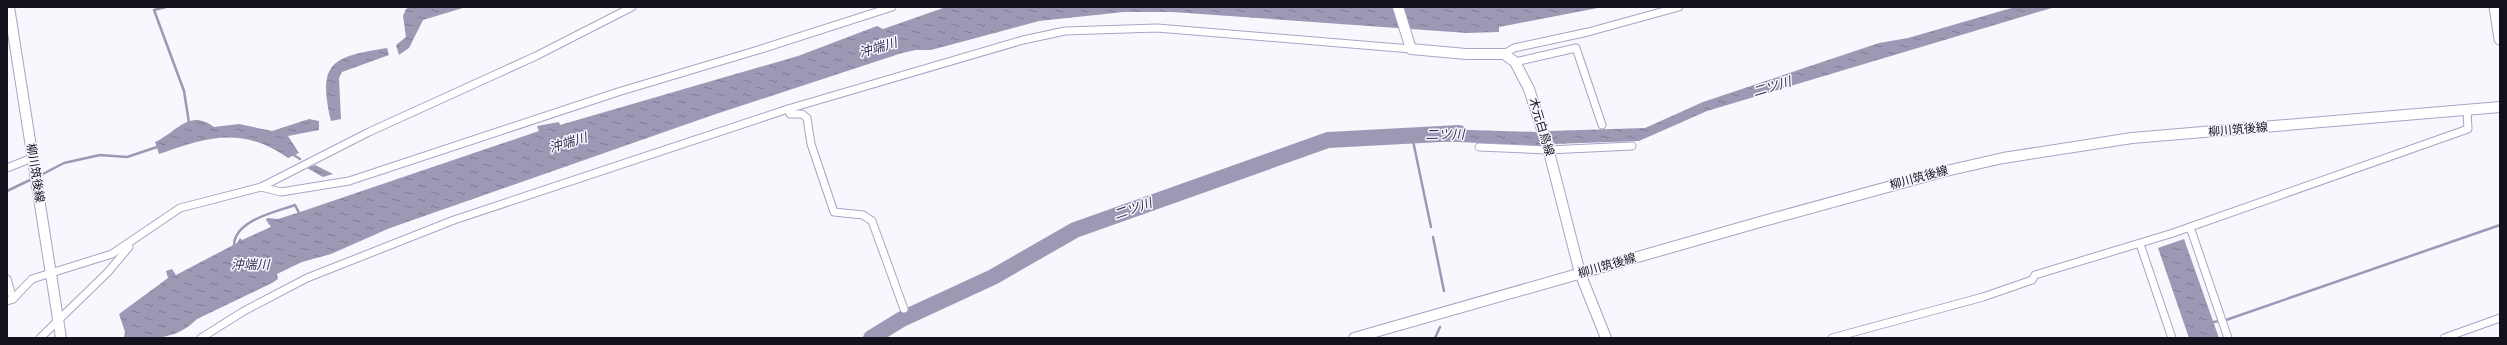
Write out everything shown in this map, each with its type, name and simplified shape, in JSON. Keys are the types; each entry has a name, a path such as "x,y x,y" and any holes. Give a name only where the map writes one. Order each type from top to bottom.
{"main road":[{"name":"柳川筑後線","path":"9,7 60,331"},
{"path":"1398,7 1410,45 1466,54 1504,54"},
{"path":"2495,7 2500,39"},
{"name":"木元白鳥線","path":"1504,54 1515,62 1529,89 1548,149 1580,273 1606,338"},
{"name":"柳川筑後線","path":"1354,338 1946,171 2044,150 2132,138 2467,111 2500,107"}],"street":[{"path":"10,300 32,279 50,272 112,254 180,208 196,202 240,194 261,187 369,132 536,56 632,7"},
{"path":"261,187 281,192 349,181 618,92 758,50 892,7"},
{"path":"1504,54 1514,48 1588,32 1679,7"},
{"path":"201,338 244,311 307,278 366,253 454,220 615,165 788,109 1023,40 1065,31 1156,28 1410,45"},
{"path":"1515,62 1576,48 1602,125"},
{"path":"788,109 790,114 802,114 807,118 811,144 834,212 863,215 872,221 904,309"},
{"path":"1832,338 1983,297 2032,280 2035,275 2140,244 2468,129 2467,111"},
{"path":"1479,146 1548,149 1632,146"},
{"path":"7,168 32,158"},
{"path":"2190,226 2228,338"},
{"path":"40,338 60,331 79,297 108,272 133,241"},
{"path":"2140,244 2172,338"},
{"path":"7,279 10,300"},
{"path":"2444,338 2500,318"}],"water":[{"path":"410,7 466,7 423,20 409,48 399,55 396,45 406,37 403,16 406,9"},
{"name":"沖端川","path":"946,7 1603,7 1499,27 1499,32 1467,33 1172,12 1124,12 1039,21 931,50 916,50 902,53 710,116 390,228 331,254 302,262 277,274 278,279 272,283 197,319 189,326 172,335 154,338 124,338 125,332 119,314 168,278 166,271 172,269 176,275 237,243 240,238 242,240 271,227 266,220 267,218 278,219 300,212 539,131 537,126 559,122 560,125 798,56 877,26 883,29"},
{"path":"2015,7 2055,7 1707,111 1639,141 1554,144 1549,131 1645,128 1703,102 1879,43 1908,38"},
{"path":"387,48 389,55 342,72 339,78 341,119 331,121 327,102 326,86 328,75 333,66 352,55"},
{"path":"309,119 319,121 319,130 288,136 299,153 288,158 255,141 240,138 209,139 159,154 155,142 190,121 197,120 205,122 214,127 239,124 272,131"},
{"path":"1438,129 1538,132 1542,146 1438,141"},
{"path":"315,165 333,174 323,177 307,168"},
{"path":"2184,239 2219,338 2189,338 2158,248"}],"waterway":[{"path":"166,7 154,10 184,91 189,123"},
{"name":"二ツ川","path":"871,338 902,319 993,277 1075,230 1328,140 1459,133"},
{"path":"1412,136 1431,227"},
{"path":"39,176 64,163 100,155 127,157 160,146"},
{"path":"292,154 300,159"},
{"path":"7,191 34,178"},
{"path":"234,247 240,230 257,218 295,205 300,215"},
{"path":"2213,322 2226,320 2500,225"},
{"path":"1433,237 1444,291"},
{"path":"1435,338 1440,327"}]}
